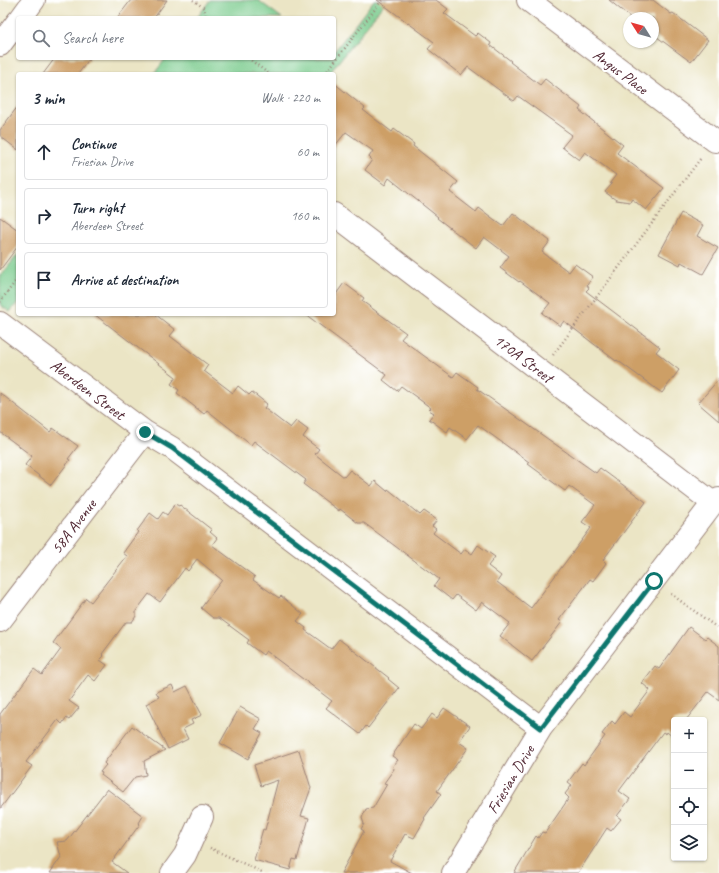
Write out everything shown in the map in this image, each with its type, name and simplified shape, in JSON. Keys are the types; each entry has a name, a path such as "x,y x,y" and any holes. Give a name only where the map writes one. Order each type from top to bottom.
{"street":[{"path":"22,16 34,0"},
{"name":"Angus Place","path":"528,0 715,141"},
{"path":"0,45 16,24"},
{"name":"170A Street","path":"336,216 540,371 716,501"},
{"name":"Aberdeen Street","path":"0,323 145,432 172,448 541,728"},
{"name":"58A Avenue","path":"0,621 145,432"},
{"name":"Friesian Drive","path":"453,873 541,728 716,501"},
{"path":"172,873 185,855 199,825"}],"path":[{"path":"193,0 204,8 206,16"},
{"path":"336,60 382,0"},
{"path":"251,60 266,72"},
{"path":"327,72 336,60"},
{"path":"540,371 685,178 715,141"},
{"path":"0,303 16,281"},
{"path":"665,590 719,629"},
{"path":"199,825 207,846 264,873"}],"green space":[{"path":"210,0 258,0 279,16 198,16"},
{"path":"374,0 387,0 331,72 156,72 164,60 336,60 336,49"},
{"path":"16,257 16,304 10,312 0,305 0,277"}],"building":[{"path":"131,0 167,0 155,16 119,16"},
{"path":"377,0 436,0 448,9 444,13 475,36 478,33 491,43 490,45 511,61 510,62 540,85 545,79 581,107 579,110 623,145 617,153 664,188 646,210 632,199 630,202 616,200 605,192 612,184 610,183 616,175 585,152 579,160 562,147 572,135 518,96 514,101 468,67 461,75 428,49 434,42"},
{"path":"609,0 653,0 671,14 673,13 708,40 691,62 659,38 659,12 624,12"},
{"path":"54,60 88,60 80,72 44,72"},
{"path":"336,85 365,108 363,110 392,132 394,129 414,144 413,146 458,182 450,192 476,212 479,208 503,226 513,213 550,241 542,252 569,272 575,264 593,277 587,285 589,288 586,291 660,347 656,352 679,370 662,393 617,360 616,361 564,321 560,326 542,313 550,303 500,268 509,256 484,237 476,248 389,178 385,185 365,170 372,160 369,157 373,151 346,132 336,144"},
{"path":"16,109 16,148 0,136 0,130"},
{"path":"681,213 703,225 697,236 718,248 703,274 681,262 680,265 659,254"},
{"path":"0,217 16,229 16,249 0,270"},
{"path":"344,283 364,298 362,301 406,333 401,339 453,377 457,372 478,387 477,389 596,473 600,468 646,502 603,560 606,563 593,581 590,579 559,620 562,622 532,661 500,636 510,623 482,602 476,610 456,595 452,600 434,586 439,579 364,523 358,523 340,509 339,511 303,484 306,480 254,441 251,445 207,410 204,414 177,393 179,390 171,384 176,377 97,316 158,316 175,330 170,336 208,365 204,371 233,393 238,386 249,395 252,392 267,404 264,408 290,428 296,421 308,430 303,437 319,449 315,454 344,477 350,470 371,486 375,481 387,491 388,489 420,515 424,511 437,520 432,526 436,529 433,533 461,554 465,549 472,554 478,545 495,557 488,566 501,576 497,582 531,608 591,528 582,522 595,505 569,486 565,491 528,464 529,462 478,425 467,439 450,427 447,432 429,419 434,413 429,410 431,408 401,386 397,391 383,380 387,375 308,316 336,316 336,294"},
{"path":"719,379 719,421 698,403"},
{"path":"0,393 50,432 53,428 78,446 68,459 70,460 51,485 25,465 32,456 0,432"},
{"path":"175,504 180,505 212,530 210,532 217,538 212,545 255,577 253,580 279,598 281,596 303,614 297,621 306,628 305,630 331,649 339,639 389,678 388,679 399,688 368,728 366,726 360,734 326,708 332,701 266,651 263,655 247,643 249,640 219,618 213,618 201,608 222,580 197,559 188,571 185,568 160,602 149,594 136,611 136,616 132,622 126,622 102,654 104,656 100,660 107,665 95,681 88,675 69,701 79,708 69,720 66,718 62,724 58,720 26,762 32,766 0,809 0,714 34,669 42,675 61,649 53,643 86,598 91,602 127,556 123,553 150,513 158,519 163,512 167,515"},
{"path":"689,627 705,639 707,637 719,646 719,700 708,692 688,717 671,717 671,735 667,732 666,734 663,732 619,791 630,799 617,816 621,819 611,831 607,828 578,873 514,873 536,836 538,838 542,832 545,833 569,798 565,794 572,785 568,782 582,763 584,765 605,736 602,734 612,721 615,724 624,712 630,717 650,690 642,683 655,666 659,669"},
{"path":"172,685 175,692 187,686 202,715 191,720 193,724 183,729 188,739 168,749 146,704 159,697 156,692"},
{"path":"240,707 261,719 255,729 262,733 248,759 220,743"},
{"path":"444,708 470,726 459,742 468,748 437,791 441,794 424,818 425,819 414,838 405,834 390,861 412,873 341,873 364,831 361,829 364,824 362,818 366,809 373,808 387,784 384,783 394,769 393,766 398,760 392,756 414,724 421,729 432,714 437,718"},
{"path":"132,726 165,750 144,761 146,775 135,777 123,792 101,775 102,773 100,772 106,765 104,763"},
{"path":"299,750 311,788 301,816 309,818 297,860 293,859 290,870 254,860 263,829 265,830 278,780 261,786 254,765"},
{"path":"107,789 143,816 139,823 140,824 112,862 127,873 50,873 61,857 57,842 67,841"}],"route":[{"path":"145,432 172,448 541,728 654,581"}]}
